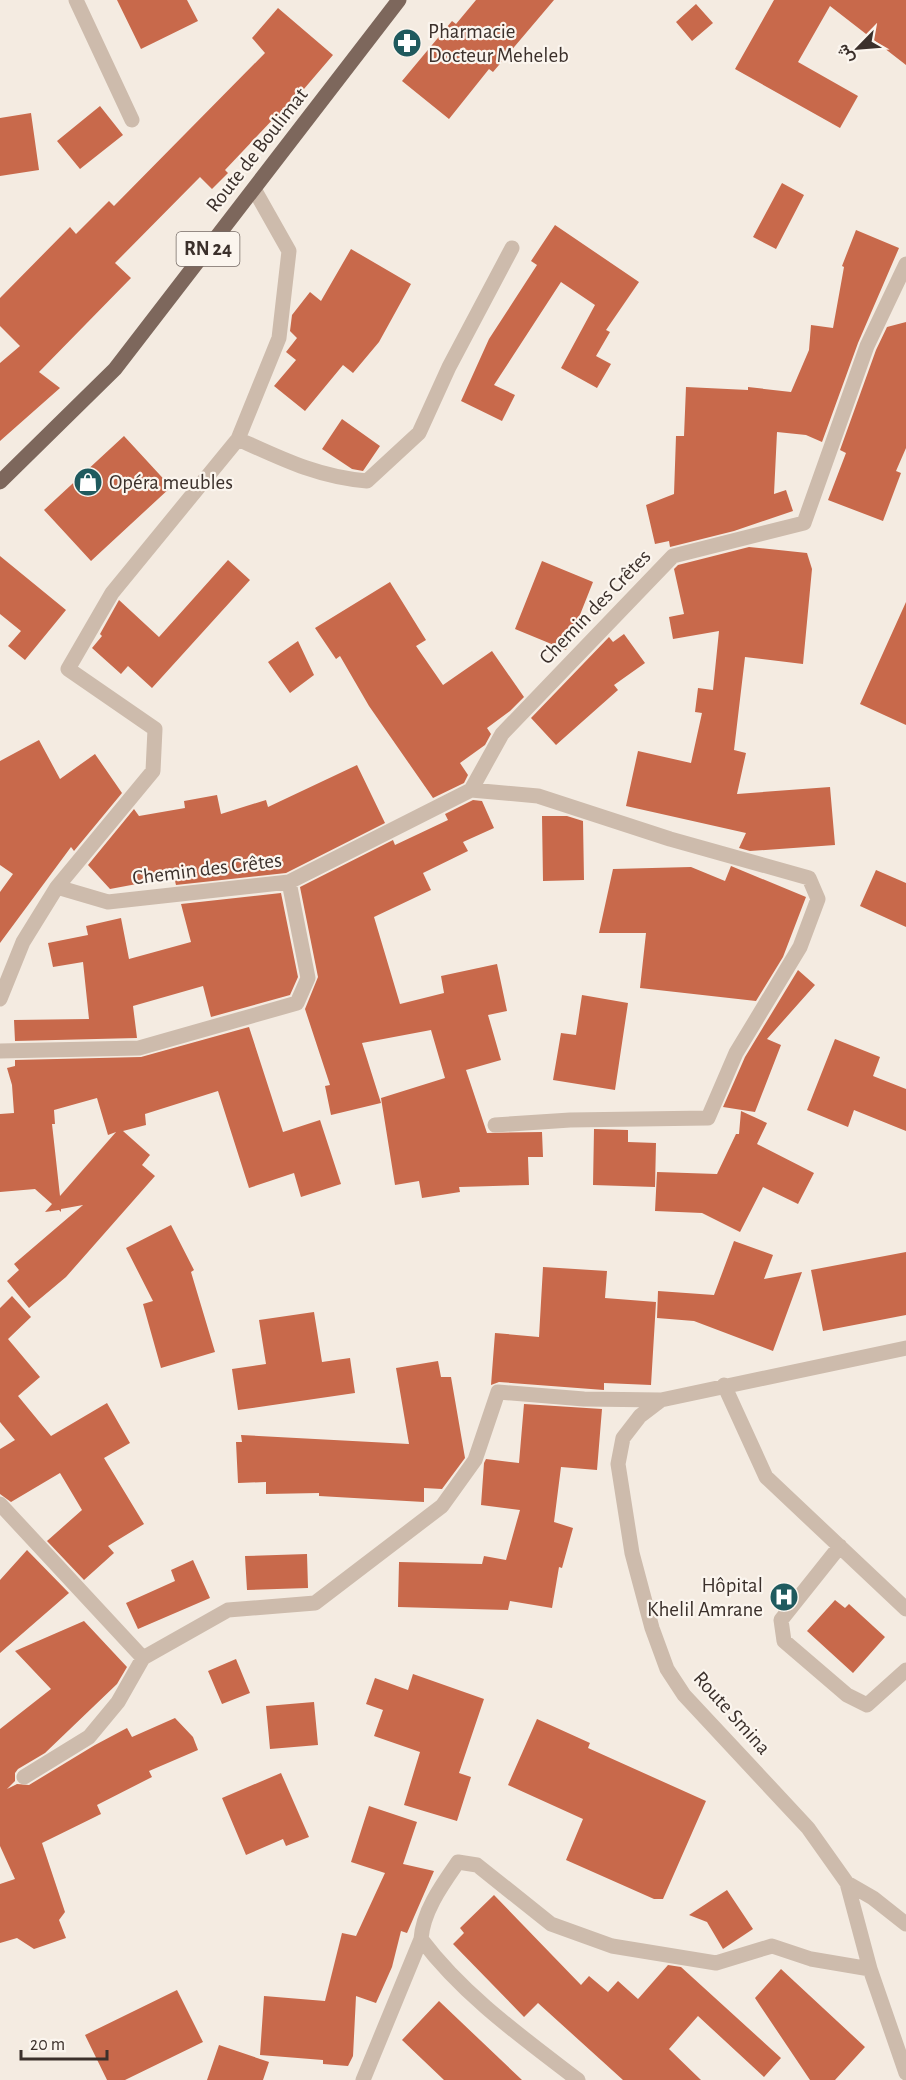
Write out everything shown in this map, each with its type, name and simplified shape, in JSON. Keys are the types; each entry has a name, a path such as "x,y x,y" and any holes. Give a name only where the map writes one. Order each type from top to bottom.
{"main road":[{"name":"Route de Boulimat","path":"0,482 115,369 399,0"}],"street":[{"path":"76,0 132,120"},
{"path":"0,999 23,942 57,887 153,771 155,729 68,669 112,592 238,439 279,338 289,251 254,189"},
{"path":"238,439 307,470 336,479 367,481 420,433 449,367 512,248"},
{"name":"Chemin des Crêtes","path":"57,887 108,902 289,882 471,790 502,734 673,556 804,523 867,346 906,264"},
{"path":"471,790 538,796 670,839 739,856 809,878 818,899 800,947 736,1053 708,1118 570,1120 495,1125"},
{"path":"0,1051 140,1048 297,1003 308,978 289,882"},
{"name":"Route Smina","path":"906,1348 660,1400 640,1416 623,1438 618,1464 635,1564 652,1628 667,1669 684,1695 808,1828 847,1883 870,1969 906,2073"},
{"path":"724,1385 766,1477 906,1609"},
{"path":"24,1777 89,1737 118,1702 142,1658 228,1610 315,1603 442,1506 475,1460 498,1392 585,1399 660,1400"},
{"path":"0,1504 142,1658"},
{"path":"840,1546 781,1620 784,1641 847,1695 867,1705 906,1670"},
{"path":"363,2080 421,1939 422,1924 442,1884 458,1862 477,1865 551,1924 612,1946 716,1963 772,1946 811,1959 870,1969"},
{"path":"847,1883 888,1908 906,1924"},
{"path":"421,1939 445,1971 508,2026 578,2080"}],"building":[{"path":"117,0 187,0 198,21 141,49"},
{"path":"476,0 554,0 493,72 489,69 449,119 402,81 452,21 456,24"},
{"path":"774,0 906,0 906,65 830,6 798,62 858,96 840,128 735,69"},
{"path":"696,4 713,23 692,41 676,22"},
{"path":"278,8 333,55 280,117 277,115 225,170 228,173 212,189 200,177 115,263 131,278 39,372 60,388 0,441 0,363 20,346 0,326 0,298 70,227 76,234 109,201 114,206 265,53 252,38"},
{"path":"100,106 123,135 80,169 57,141"},
{"path":"31,113 39,170 0,176 0,118"},
{"path":"782,183 804,195 776,249 753,237"},
{"path":"555,225 639,282 606,330 610,332 596,356 611,364 597,388 561,368 595,305 561,282 494,385 515,395 502,421 461,401 489,339 537,265 531,261"},
{"path":"856,230 899,248 858,343 822,442 806,435 777,432 774,494 786,490 793,511 734,531 670,547 669,541 655,544 646,505 674,494 676,436 684,436 686,387 748,390 748,387 791,392 809,350 811,325 833,328 844,267 842,266"},
{"path":"351,249 411,284 379,342 353,373 343,365 305,411 274,386 296,360 286,352 297,338 290,331 292,315 310,292 321,301"},
{"path":"906,322 906,448 896,471 901,473 883,521 828,500 846,453 840,450 876,350 887,327"},
{"path":"342,419 380,446 363,471 352,469 322,449"},
{"path":"124,436 171,487 91,561 44,510"},
{"path":"749,547 807,553 812,569 803,664 745,657 734,750 746,753 737,794 830,787 835,845 750,851 739,848 746,833 626,806 638,751 691,763 702,713 695,712 698,688 713,690 719,631 673,639 669,617 684,614 674,569 678,565"},
{"path":"0,556 66,610 25,660 8,646 21,631 0,614"},
{"path":"228,560 250,580 152,688 128,666 121,674 92,648 102,636 100,634 119,600 159,637"},
{"path":"542,561 593,582 566,650 515,629"},
{"path":"390,582 426,640 416,646 443,685 492,651 524,697 487,728 491,734 485,745 460,763 468,775 464,783 433,798 369,706 340,656 336,659 315,628"},
{"path":"906,602 906,725 860,704"},
{"path":"624,634 645,663 614,685 618,690 556,745 531,718 609,637 613,642"},
{"path":"298,641 314,675 290,693 268,662"},
{"path":"39,740 60,779 95,754 122,793 74,851 71,847 0,943 0,892 13,874 0,865 0,761"},
{"path":"357,765 385,823 286,873 176,885 174,877 110,889 88,865 134,809 139,816 185,808 184,801 217,795 221,814 266,800 268,807"},
{"path":"473,800 482,801 494,828 463,842 468,851 423,873 431,890 374,917 400,1004 444,993 441,976 497,964 507,1011 488,1015 501,1060 466,1070 487,1133 542,1132 543,1157 528,1157 529,1185 459,1187 460,1192 422,1198 419,1181 395,1185 381,1098 445,1078 431,1030 362,1043 381,1103 331,1115 325,1086 330,1085 305,1009 318,977 300,887 393,840 395,845 448,820 445,814"},
{"path":"542,816 567,816 583,821 584,880 543,881"},
{"path":"731,866 806,897 783,957 756,1001 640,988 646,933 599,933 613,869 691,867 725,881"},
{"path":"876,870 906,883 906,927 860,906"},
{"path":"281,893 298,977 290,995 211,1017 203,986 133,1006 137,1038 15,1041 14,1020 89,1019 83,962 53,967 48,943 88,935 86,926 121,918 129,959 191,942 181,904"},
{"path":"798,970 815,985 767,1039 781,1045 755,1112 723,1107 745,1057"},
{"path":"582,995 628,1003 615,1090 553,1080 561,1033 576,1035"},
{"path":"249,1027 283,1132 320,1120 341,1184 301,1197 294,1173 249,1188 218,1091 145,1114 146,1125 123,1131 150,1155 142,1165 155,1176 66,1277 29,1308 7,1281 19,1270 14,1264 83,1205 61,1209 61,1212 59,1210 45,1212 52,1204 35,1189 0,1192 0,1114 14,1113 12,1085 7,1068 15,1066 15,1060 141,1057","holes":["97,1098 108,1135 116,1132 60,1196 52,1124 55,1124 54,1110"]},
{"path":"835,1039 880,1057 873,1076 906,1089 906,1131 854,1110 848,1127 807,1110"},
{"path":"741,1111 767,1123 757,1144 814,1173 798,1204 763,1187 740,1232 702,1213 655,1211 657,1172 717,1174 736,1134 739,1134"},
{"path":"594,1129 628,1130 628,1142 656,1143 655,1187 593,1185"},
{"path":"171,1225 194,1270 191,1272 215,1352 161,1368 143,1304 153,1301 126,1248"},
{"path":"734,1241 773,1255 764,1279 802,1272 773,1351 694,1321 657,1318 658,1291 714,1295"},
{"path":"906,1252 906,1315 823,1331 811,1270"},
{"path":"543,1267 607,1271 605,1298 656,1302 651,1385 604,1383 604,1390 499,1382 491,1385 495,1333 539,1337"},
{"path":"12,1296 31,1317 8,1339 40,1377 18,1396 51,1436 107,1403 130,1443 104,1458 144,1524 108,1546 114,1553 84,1580 47,1541 82,1510 60,1473 11,1502 0,1494 0,1449 15,1440 0,1422 0,1308"},
{"path":"314,1312 322,1362 350,1358 355,1393 238,1410 232,1369 266,1364 259,1320"},
{"path":"438,1361 441,1377 451,1377 465,1458 442,1489 424,1488 424,1502 319,1496 319,1493 266,1494 266,1482 238,1483 236,1442 242,1442 241,1435 409,1444 396,1368"},
{"path":"524,1404 602,1409 597,1470 561,1467 554,1522 573,1528 562,1568 559,1567 552,1608 510,1601 508,1610 398,1607 399,1562 482,1564 484,1556 506,1560 520,1510 481,1505 484,1463 486,1459 519,1463"},
{"path":"27,1550 69,1593 0,1653 0,1580"},
{"path":"307,1554 308,1588 247,1590 245,1556"},
{"path":"193,1560 210,1598 138,1629 126,1603 175,1581 171,1570"},
{"path":"835,1600 845,1608 849,1604 885,1637 853,1673 807,1631"},
{"path":"84,1621 127,1667 117,1684 45,1753 18,1769 15,1773 15,1781 7,1789 17,1784 29,1785 127,1728 132,1737 175,1718 193,1737 198,1750 149,1771 152,1777 97,1805 101,1814 42,1843 65,1912 59,1920 66,1938 34,1949 17,1938 0,1943 0,1884 15,1879 0,1846 0,1729 51,1689 15,1651"},
{"path":"236,1659 250,1693 222,1704 208,1671"},
{"path":"413,1674 484,1699 459,1773 471,1777 457,1821 404,1805 420,1752 374,1736 383,1710 366,1704 375,1678 408,1690"},
{"path":"314,1702 318,1745 270,1749 266,1706"},
{"path":"537,1719 590,1743 588,1748 706,1801 663,1899 654,1899 566,1860 583,1819 508,1785"},
{"path":"281,1773 309,1837 286,1846 283,1839 246,1855 222,1798"},
{"path":"369,1806 417,1822 403,1864 434,1871 407,1933 401,1931 392,1967 376,2003 356,1996 353,2056 348,2066 323,2064 323,2060 260,2055 264,1996 325,2001 342,1933 356,1936 385,1873 351,1862"},
{"path":"727,1890 753,1929 723,1949 707,1922 689,1915"},
{"path":"494,1895 581,1985 589,1976 608,1992 618,1981 638,1999 668,1965 681,1967 781,2058 764,2077 698,2016 669,2049 701,2080 623,2080 538,2003 524,2017 453,1944 464,1933 460,1928"},
{"path":"781,1969 865,2047 835,2080 810,2080 755,1998"},
{"path":"177,1990 203,2042 125,2080 107,2080 85,2035"},
{"path":"439,2001 522,2080 444,2080 402,2040"},
{"path":"219,2045 269,2062 263,2080 207,2080"}],"place":[{"name":"Pharmacie Docteur Meheleb","path":"407,43"},
{"name":"Opéra meubles","path":"88,482"},
{"name":"Hôpital Khelil Amrane","path":"784,1597"}]}
